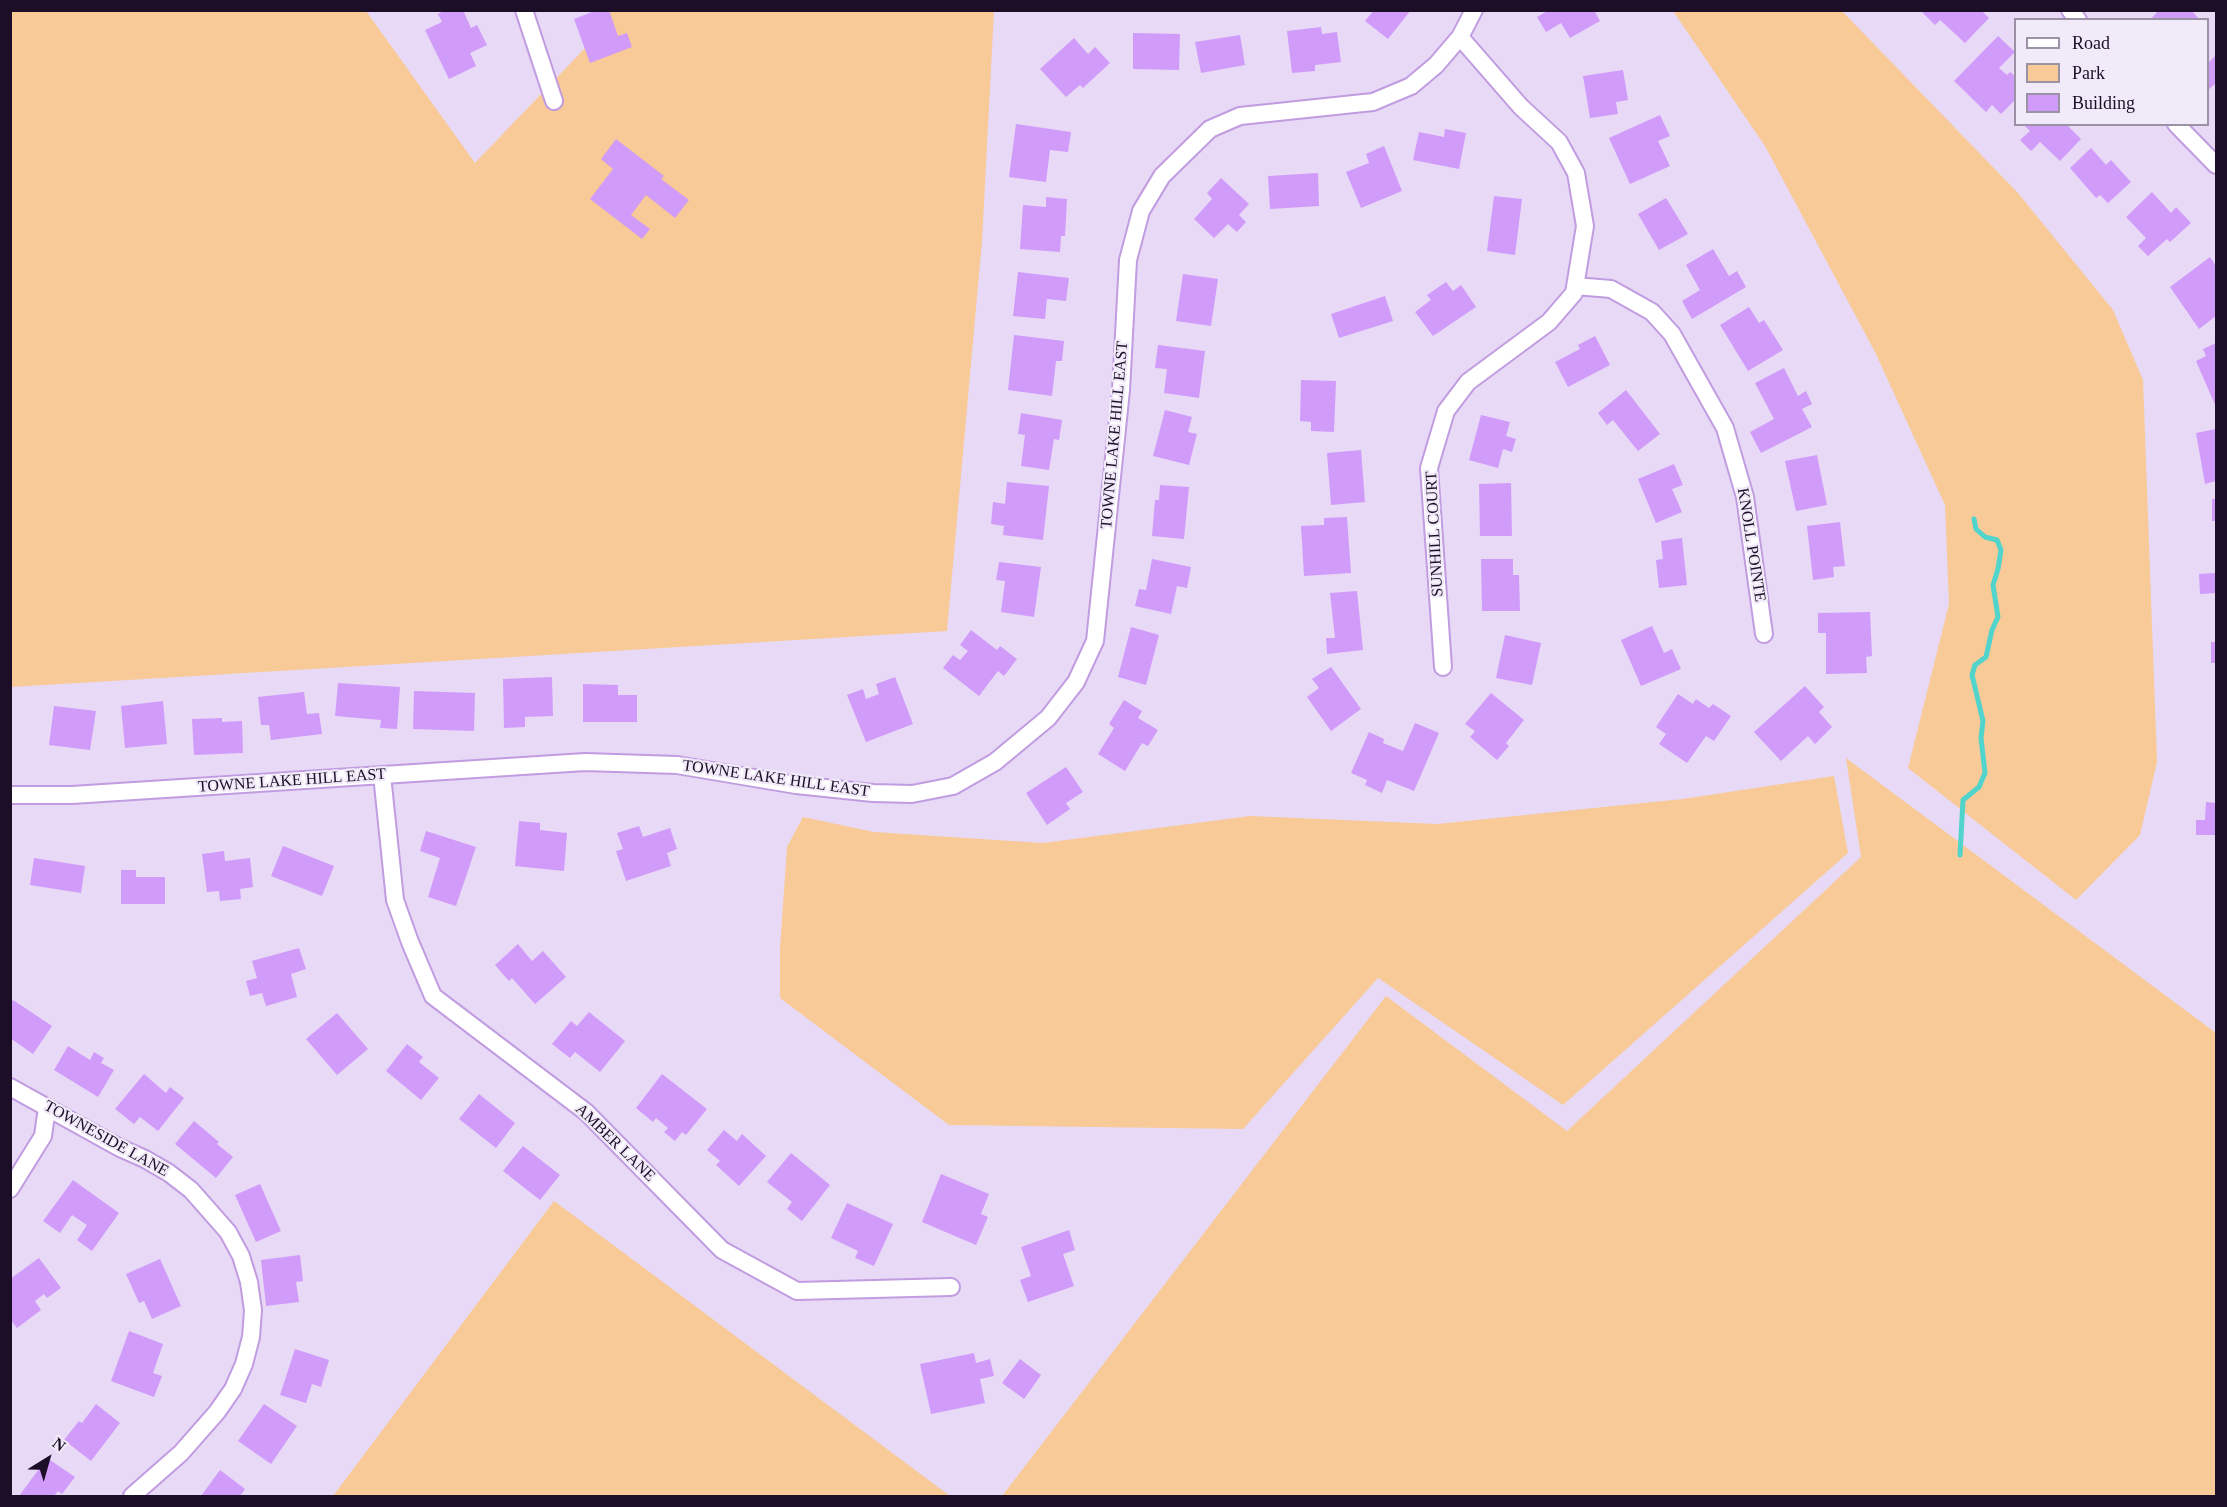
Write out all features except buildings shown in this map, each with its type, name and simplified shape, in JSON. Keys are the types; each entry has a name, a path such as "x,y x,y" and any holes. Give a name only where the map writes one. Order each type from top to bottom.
{"street":[{"path":"524,10 554,101"},
{"name":"TOWNE LAKE HILL EAST","path":"10,795 72,795 585,762 677,765 796,785 912,794 953,786 995,762 1048,718 1076,682 1095,641 1121,390 1128,260 1141,211 1162,176 1210,129 1240,116 1372,102 1411,86 1436,65 1460,37 1474,10"},
{"name":"SUNHILL COURT","path":"1443,667 1429,468 1446,411 1468,382 1549,322 1574,293 1585,226 1576,173 1559,142 1521,106 1460,37"},
{"path":"2178,126 2217,165"},
{"name":"KNOLL POINTE","path":"1575,286 1611,289 1652,312 1672,334 1725,428 1745,497 1764,634"},
{"name":"AMBER LANE","path":"382,775 395,900 433,996 586,1112 722,1250 797,1291 951,1287"},
{"name":"TOWNESIDE LANE","path":"10,1087 120,1148 146,1159 191,1190 228,1232 241,1256 249,1282 253,1310 251,1337 244,1364 233,1389 217,1412 181,1454 132,1497"},
{"path":"10,1189 43,1136 48,1108"}],"green space":[{"path":"11,11 366,11 475,163 610,22 610,11 994,11 982,241 947,631 11,687"},
{"path":"1673,11 1842,11 2018,193 2113,310 2143,380 2157,762 2140,835 2076,900 1908,768 1949,604 1945,505 1875,352 1765,146"},
{"path":"1846,758 2216,1033 2216,1496 1002,1496 1386,996 1567,1131 1861,857"},
{"path":"1834,776 1848,853 1563,1105 1378,978 1243,1129 949,1125 780,998 780,948 787,847 803,817 874,832 1043,843 1250,816 1437,824 1683,799"},
{"path":"554,1201 675,1291 950,1496 333,1496"}],"waterway":[{"path":"1960,855 1963,800 1979,787 1985,773 1981,738 1983,721 1972,675 1975,665 1986,657 1992,630 1998,617 1993,585 2001,550 1997,540 1985,537 1976,529 1974,519"}]}
